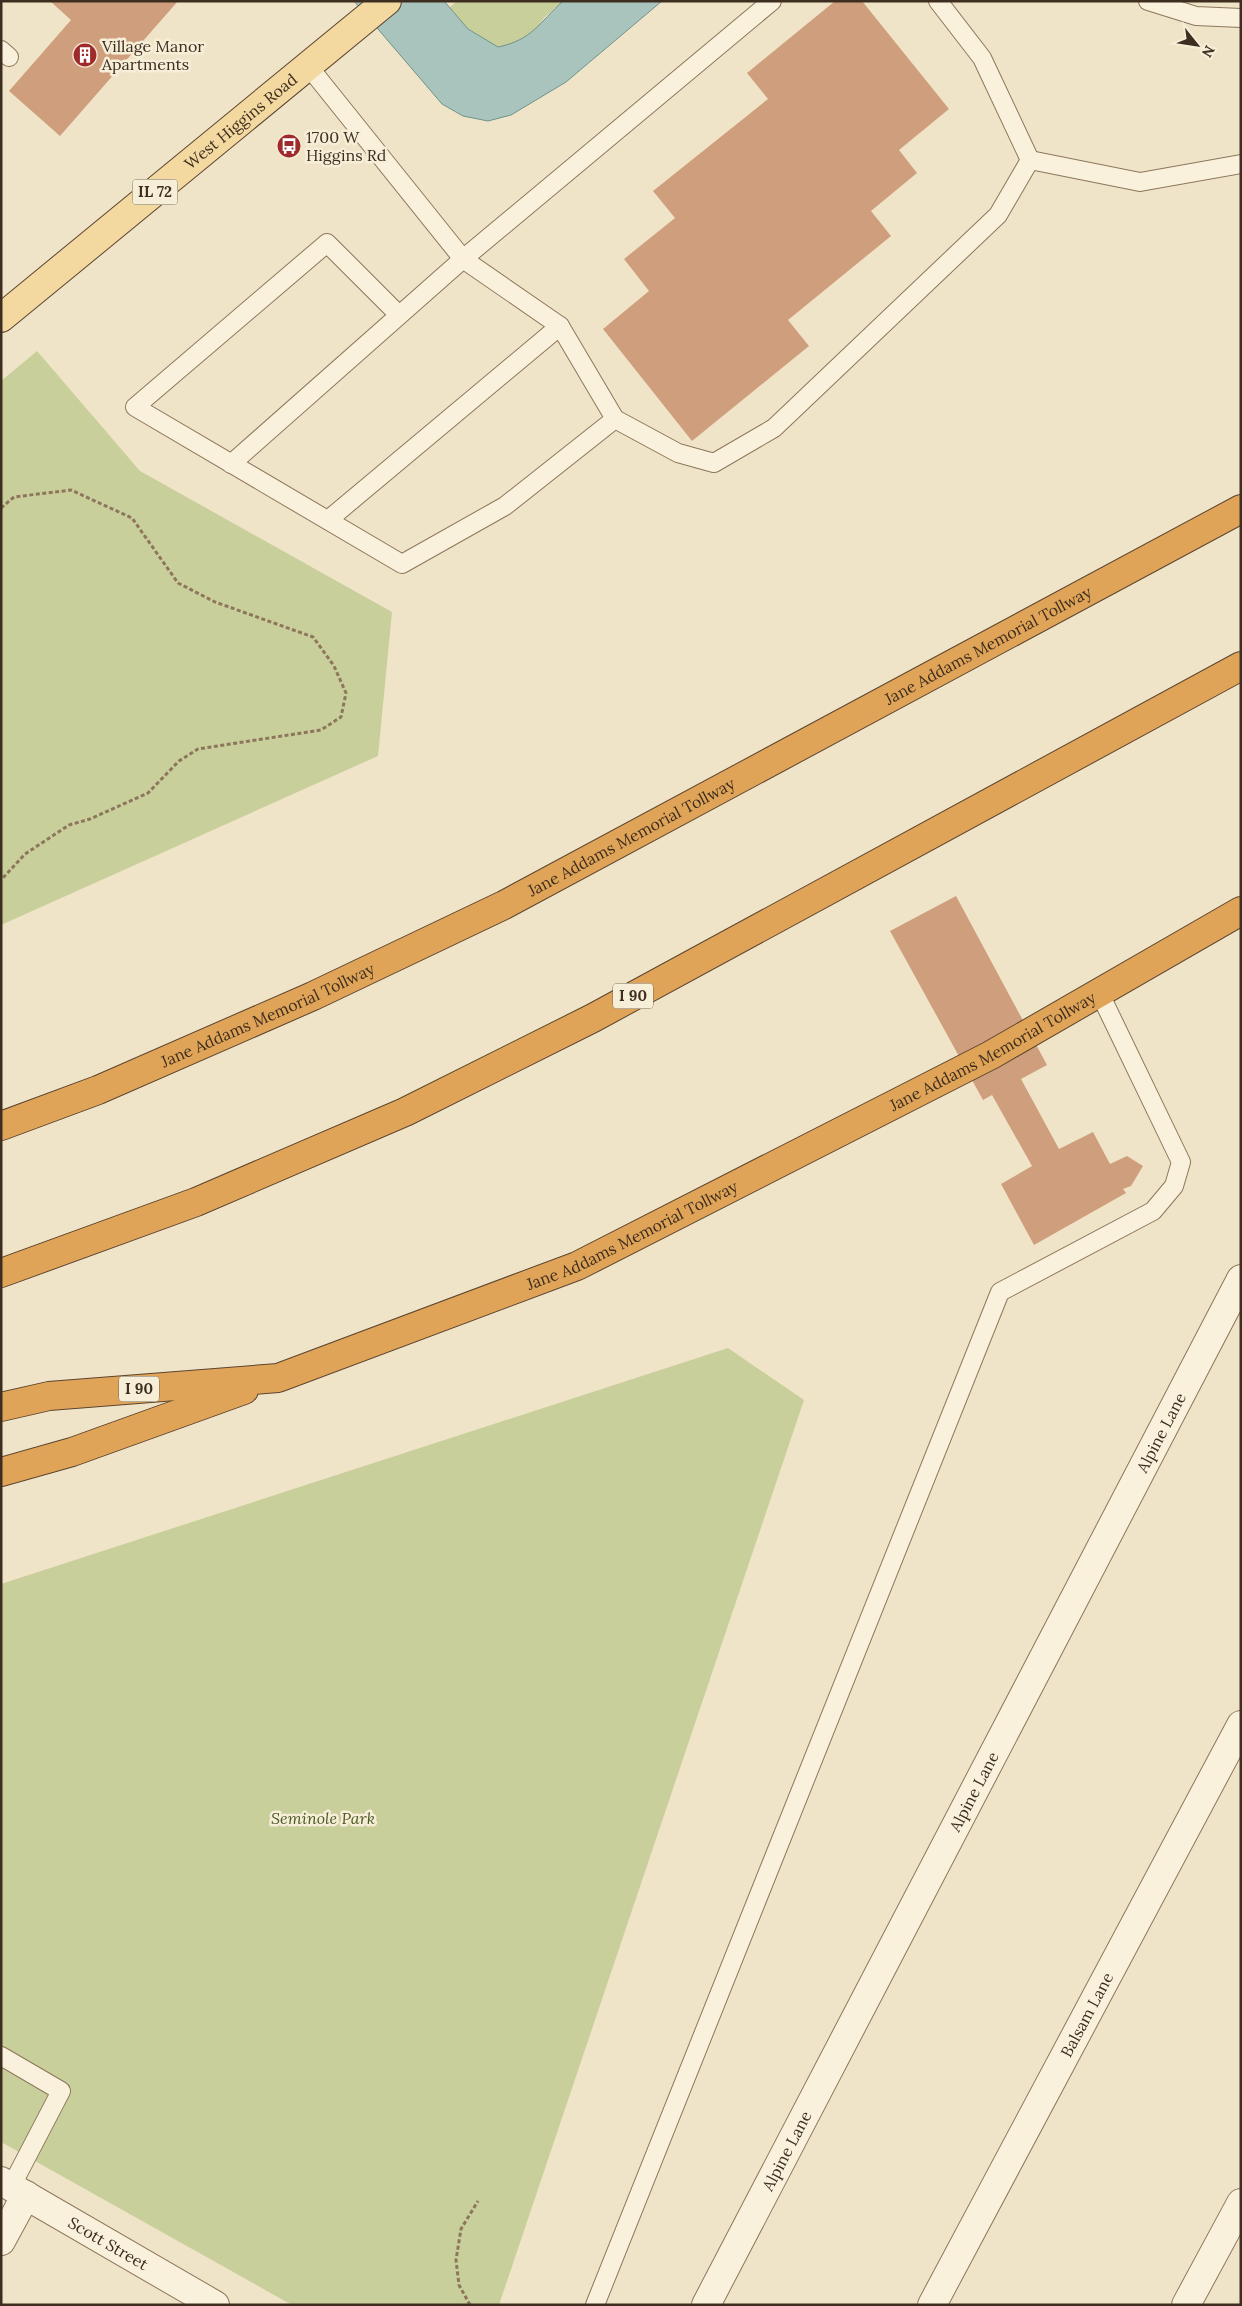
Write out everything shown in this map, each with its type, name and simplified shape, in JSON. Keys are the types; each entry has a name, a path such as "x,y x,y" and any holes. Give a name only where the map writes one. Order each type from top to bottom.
{"highway":[{"name":"Jane Addams Memorial Tollway","path":"1,1126 98,1090 296,1004 504,905 1241,508"},
{"name":"I 90","path":"1,1273 196,1202 405,1112 593,1018 1241,666"},
{"name":"Jane Addams Memorial Tollway","path":"1,1406 49,1396 278,1378 576,1266 991,1055 1100,994 1241,911"},
{"path":"1,1472 72,1452 278,1378"}],"main road":[{"name":"West Higgins Road","path":"1,318 309,67 387,1"}],"street":[{"name":"Alpine Lane","path":"706,2305 1241,1280"},
{"name":"Balsam Lane","path":"932,2305 1241,1726"},
{"path":"1,2241 13,2188"},
{"name":"Scott Street","path":"13,2188 215,2305"},
{"path":"1186,2305 1241,2203"}],"lane":[{"path":"231,464 464,259 772,1"},
{"path":"938,1 982,58 1030,160"},
{"path":"1148,1 1196,16 1241,18"},
{"path":"309,67 464,259 560,326 616,419 678,453 714,463 774,428 998,215 1030,160"},
{"path":"1030,160 1140,182 1241,164"},
{"path":"399,315 327,243 135,407 402,564 504,506 616,419"},
{"path":"328,520 560,326"},
{"path":"595,2305 1000,1292 1153,1211 1174,1186 1181,1162 1100,994"},
{"path":"1,2056 61,2091 13,2188"}],"path":[{"path":"1,508 14,497 71,490 132,518 178,583 215,602 313,637 334,666 346,693 341,717 321,730 198,749 179,761 148,793 90,819 68,825 25,854 1,880"},
{"path":"470,2305 459,2285 456,2260 460,2229 478,2201"}],"green space":[{"path":"457,1 563,1 544,18 533,33 516,43 498,47 468,29 449,8"},
{"path":"37,351 140,471 392,612 378,756 1,925 1,381"},
{"name":"Seminole Park","path":"728,1348 804,1400 499,2305 292,2305 1,2142 1,1584"}],"water":[{"path":"354,1 444,1 468,29 498,47 510,44 527,35 563,1 662,1 566,82 511,115 488,121 463,116 442,104"}],"building":[{"name":"Village Manor Apartments","path":"50,1 178,1 60,136 9,91 71,20"},
{"path":"835,1 862,1 949,109 899,150 917,173 871,211 891,236 788,320 809,346 692,441 603,329 649,291 624,259 675,218 653,191 768,99 747,73"},
{"path":"956,896 1047,1065 1021,1079 1059,1149 1093,1132 1110,1164 1127,1156 1143,1166 1131,1186 1123,1189 1126,1193 1034,1245 1001,1184 1032,1166 992,1095 983,1100 890,931"}],"place":[{"name":"Village Manor Apartments","path":"85,55"},
{"name":"1700 W Higgins Rd","path":"289,146"}]}
